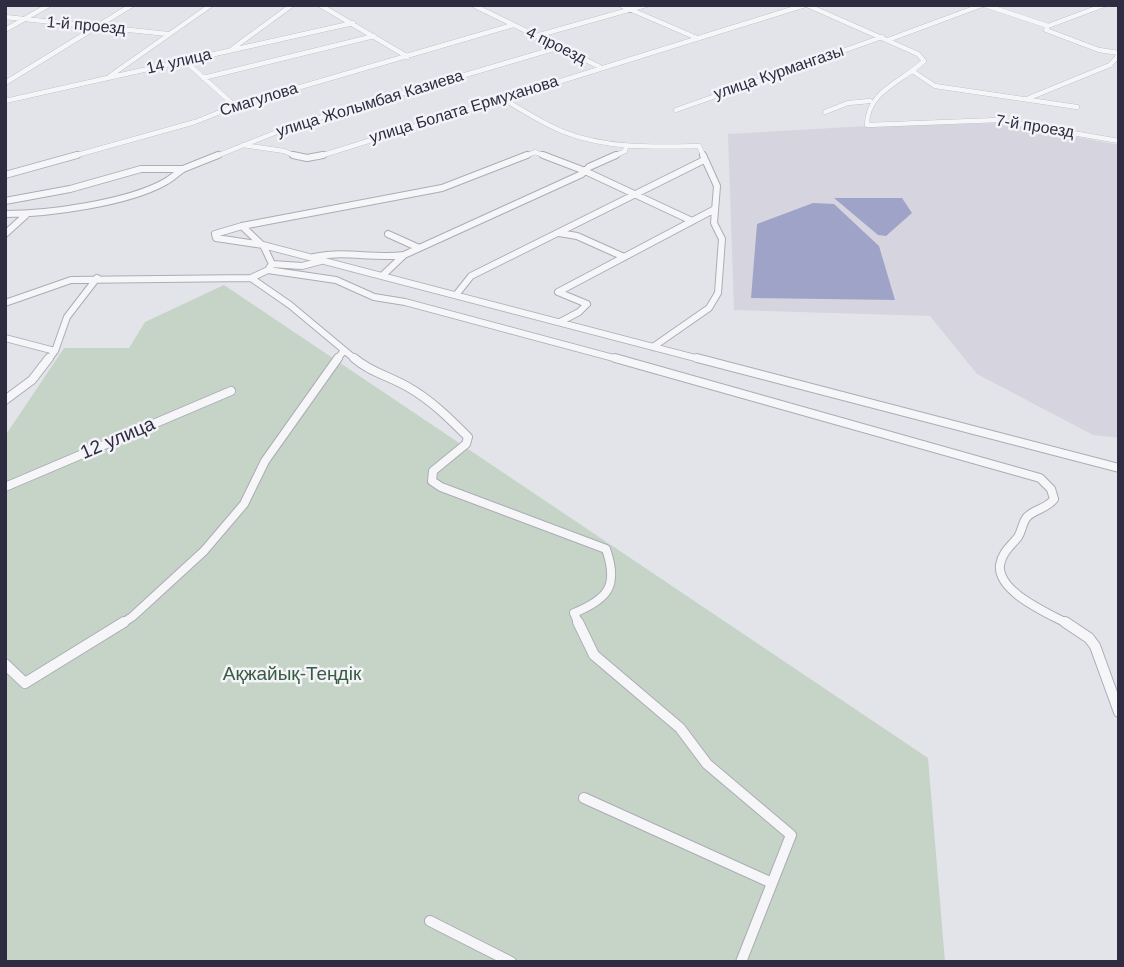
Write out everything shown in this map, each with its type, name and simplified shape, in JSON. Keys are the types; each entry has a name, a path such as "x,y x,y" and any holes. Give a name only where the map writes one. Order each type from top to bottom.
{"street":[{"path":"5,30 49,5"},
{"path":"5,83 132,5"},
{"path":"107,79 211,5"},
{"path":"230,51 292,5"},
{"path":"320,5 408,57"},
{"name":"4 проезд","path":"476,5 600,67"},
{"path":"620,5 697,38"},
{"path":"536,36 646,5"},
{"path":"806,5 918,54 924,61 914,72 870,101 848,103 825,112"},
{"name":"улица Болата Ермуханова","path":"243,145 259,150 280,150 298,159 313,158 806,5"},
{"path":"888,40 983,5 1048,26 1104,5"},
{"name":"1-й проезд","path":"5,16 168,34"},
{"name":"14 улица","path":"5,101 353,23"},
{"name":"Смагулова","path":"5,175 195,122 235,106 513,24"},
{"path":"1026,99 1110,65 1119,54 1099,50 1046,30 1048,26"},
{"path":"203,78 374,36"},
{"name":"улица Курмангазы","path":"676,110 882,37"},
{"name":"улица Жолымбая Казиева","path":"5,214 27,215 159,185 183,169 292,126 560,47"},
{"path":"185,61 235,106"},
{"path":"914,72 935,86 1077,107"},
{"path":"502,98 563,132 626,146 699,146 718,186 714,223 722,239 718,293 709,308 653,347"},
{"name":"7-й проезд","path":"870,101 865,112 867,125 998,120 1119,142"},
{"path":"311,257 338,252 380,258 404,255 585,171 625,151 626,146"},
{"path":"692,221 585,171 530,152 442,188 242,226 215,234 216,238 263,245 311,257 1119,468"},
{"path":"456,295 471,276 704,160"},
{"name":"улица Жолымбая Казиева","path":"5,201 71,189 149,167 168,165 183,169"},
{"path":"560,323 570,315 581,312 587,304 558,292 716,208"},
{"path":"5,234 27,215"},
{"path":"242,226 269,253 270,267"},
{"path":"558,233 577,236 624,257"},
{"path":"388,234 419,248"},
{"path":"382,276 404,255"},
{"path":"5,303 71,280 251,278 270,267 302,266 322,261"},
{"path":"270,267 336,281 374,297 405,302 541,337 1040,478 1051,489 1054,499 1049,506 1028,516 1017,538 1003,554 1000,568 1003,582 1037,608 1090,639 1100,657 1107,686 1119,712"},
{"path":"5,400 32,380 55,351 67,317 97,278"},
{"path":"251,278 290,305 367,369 405,385 434,403 468,437 466,444 433,471 432,481 441,487 606,549 614,567 610,587 598,604 574,612 594,655 680,728 707,764 791,835 741,962"},
{"path":"5,338 55,351"},
{"path":"5,664 25,683 132,617 204,551 244,504 278,440 344,350"},
{"name":"12 улица","path":"5,487 231,391"},
{"path":"584,798 772,883"},
{"path":"429,921 511,962"}],"shaded area":[{"path":"1001,123 1119,145 1119,438 1093,435 977,374 930,316 734,310 728,134 867,126"}],"green space":[{"name":"Ақжайық-Теңдік","path":"224,285 928,758 945,962 5,962 5,436 64,348 129,348 145,322"}],"water":[{"path":"834,198 902,198 912,213 886,236 878,235"},
{"path":"813,203 834,204 879,246 895,300 751,298 757,224"}]}
